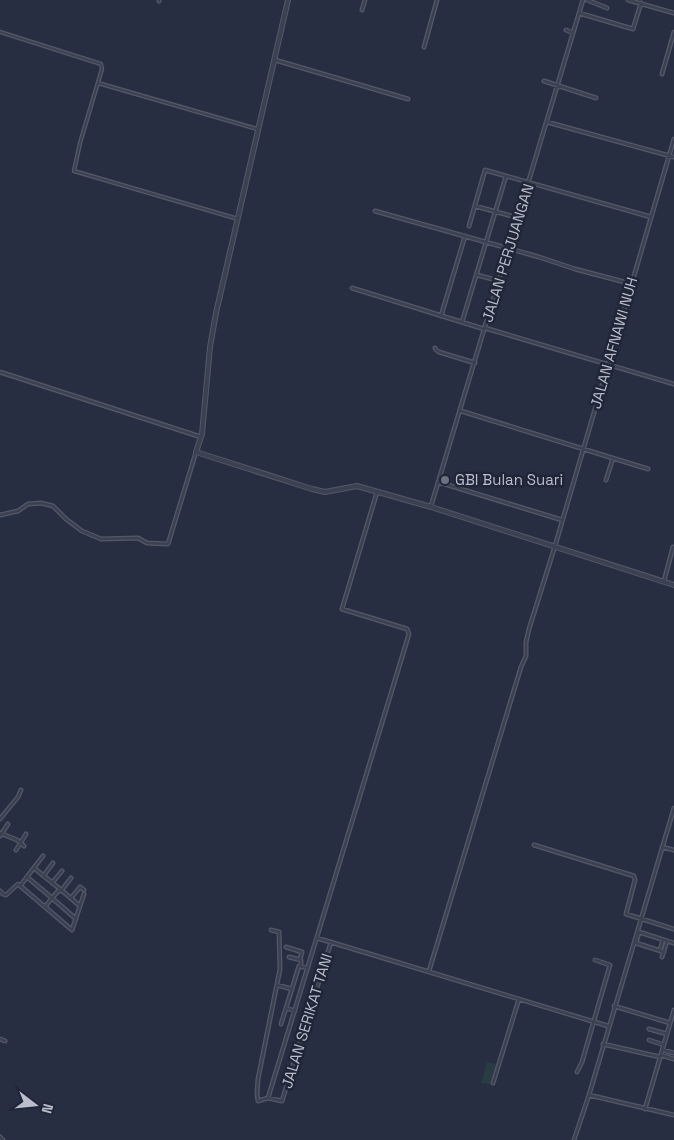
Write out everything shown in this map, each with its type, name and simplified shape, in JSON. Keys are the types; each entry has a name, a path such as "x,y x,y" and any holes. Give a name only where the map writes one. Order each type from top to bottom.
{"street":[{"path":"0,515 18,510 28,504 41,503 56,507 66,519 82,531 100,539 138,538 147,543 168,544 201,437 210,347 288,0"},
{"path":"362,10 365,0"},
{"path":"424,47 436,0"},
{"name":"JALAN PERJUANGAN","path":"432,506 583,0"},
{"path":"587,0 607,8"},
{"path":"628,0 674,13"},
{"path":"579,13 633,29 641,3"},
{"path":"566,30 573,32"},
{"path":"0,32 100,63 102,68 80,143 74,171 238,219"},
{"path":"662,74 674,32"},
{"path":"275,60 408,100"},
{"path":"544,81 596,98"},
{"path":"98,83 259,129"},
{"path":"547,122 674,157"},
{"name":"JALAN AFNAWI NUH","path":"429,971 489,769 525,658 529,629 674,139"},
{"path":"469,226 485,170 652,218"},
{"path":"462,322 506,176"},
{"path":"475,206 519,218"},
{"path":"375,210 632,284"},
{"path":"441,316 464,236"},
{"path":"477,274 500,281"},
{"path":"352,288 598,363 608,364 674,384"},
{"path":"435,348 439,352 474,362"},
{"path":"0,372 201,437"},
{"path":"460,410 648,469"},
{"path":"196,452 325,492 355,486 432,506 674,585"},
{"path":"606,480 613,458"},
{"path":"438,482 562,520"},
{"path":"271,930 279,931 280,934 281,962 257,1094 258,1101 268,1098 409,634 407,630 342,609 377,492"},
{"path":"664,581 673,547"},
{"path":"0,820 18,797 21,790"},
{"path":"574,1140 674,808"},
{"path":"8,824 0,834 17,840 22,845"},
{"path":"16,850 22,845 26,834"},
{"path":"534,844 634,876 635,880 626,914 674,927"},
{"path":"662,847 674,850"},
{"path":"20,886 43,856"},
{"path":"44,875 53,863"},
{"path":"34,868 80,906"},
{"path":"52,882 62,871"},
{"path":"27,877 76,918"},
{"path":"45,907 71,878"},
{"path":"0,891 5,895 16,884 20,886 71,930 73,929 84,894"},
{"path":"71,898 80,887 84,890"},
{"path":"662,951 637,943 640,932 674,943"},
{"path":"318,938 608,1026"},
{"path":"662,957 663,940"},
{"path":"662,951 667,941"},
{"name":"JALAN SERIKAT TANI","path":"268,1098 282,1101 331,942"},
{"path":"281,1024 302,961 300,959 302,952 286,947"},
{"path":"289,957 300,959"},
{"path":"577,1072 581,1066 610,965 595,960"},
{"path":"301,965 308,968"},
{"path":"277,985 292,989"},
{"path":"493,1083 519,999"},
{"path":"614,1006 670,1023"},
{"path":"286,1008 294,1011"},
{"path":"645,1108 674,1013"},
{"path":"649,1029 667,1034"},
{"path":"0,1039 5,1041"},
{"path":"649,1040 664,1045"},
{"path":"603,1044 674,1059"},
{"path":"662,1050 674,1054"},
{"path":"589,1095 674,1115"},
{"path":"0,1137 3,1140"}],"shaded area":[{"path":"487,1062 496,1064 490,1084 481,1083"}],"place":[{"name":"GBI Bulan Suari","path":"445,480"}]}
